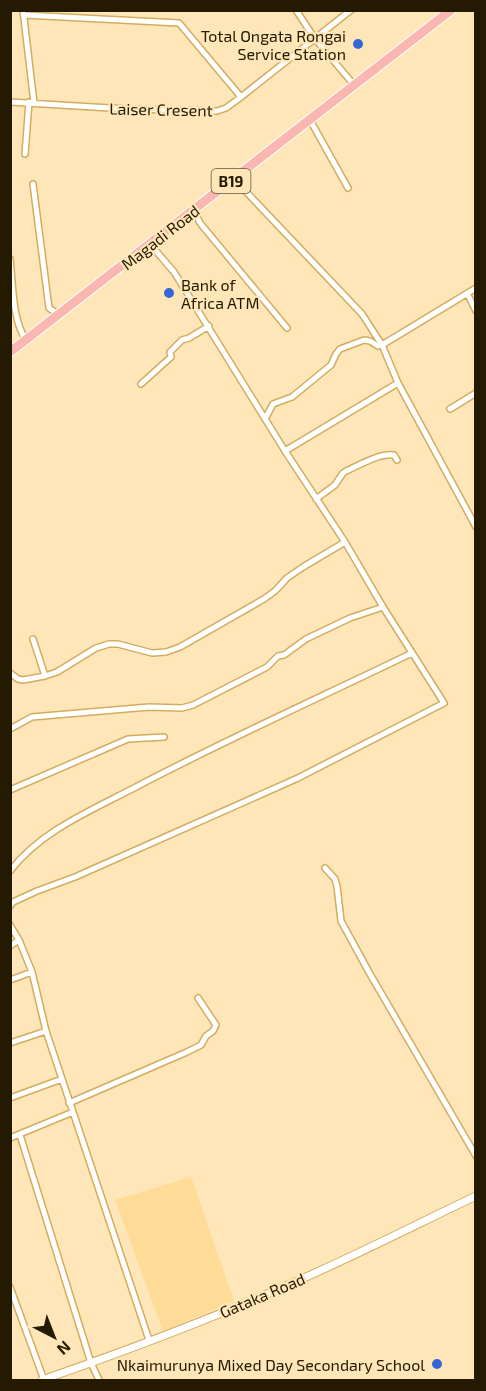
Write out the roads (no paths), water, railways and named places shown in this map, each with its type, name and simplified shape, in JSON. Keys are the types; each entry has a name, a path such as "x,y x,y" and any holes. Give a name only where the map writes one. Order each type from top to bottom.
{"highway":[{"name":"Magadi Road","path":"10,352 451,10"}],"street":[{"path":"296,10 315,39 355,86"},
{"name":"Laiser Cresent","path":"10,102 127,109 217,111 242,97 351,10"},
{"path":"25,153 31,102 24,13 179,23 242,97"},
{"path":"310,120 348,188"},
{"path":"234,179 362,314 476,527"},
{"path":"33,184 49,308 59,315"},
{"path":"194,210 200,223 287,328"},
{"path":"10,906 13,902 37,891 75,877 297,778 444,703 174,272 150,244"},
{"path":"10,259 20,331 26,340"},
{"path":"380,346 476,288"},
{"path":"467,293 476,311"},
{"path":"141,384 171,357 170,352 182,340 189,339 208,327"},
{"path":"265,419 273,404 292,397 331,365 340,349 364,340 380,346"},
{"path":"285,451 398,383"},
{"path":"450,409 476,393"},
{"path":"316,499 335,485 346,471 390,454 394,455 397,460"},
{"path":"10,673 23,680 45,676 57,672 96,648 109,644 118,644 152,653 166,652 180,647 264,599 287,578 345,542"},
{"path":"10,729 32,717 148,707 182,708 192,705 267,667 278,656 285,655 306,639 350,618 383,607"},
{"path":"33,639 45,676"},
{"path":"11,871 23,856 56,829 165,771 412,653"},
{"path":"10,790 128,739 164,737"},
{"path":"325,868 335,879 341,921 476,1156"},
{"path":"10,925 32,972 46,1031 149,1340"},
{"path":"10,946 19,940"},
{"path":"10,980 32,972"},
{"path":"69,1103 201,1045 216,1025 198,998"},
{"path":"10,1042 46,1031"},
{"path":"10,1098 62,1079"},
{"path":"10,1138 73,1112"},
{"path":"20,1135 91,1363 99,1380"},
{"name":"Gataka Road","path":"43,1380 221,1313 283,1287 476,1196"},
{"path":"10,1287 43,1380"}],"place":[{"name":"Total Ongata Rongai Service Station","path":"358,44"},
{"name":"Bank of Africa ATM","path":"169,293"},
{"name":"Nkaimurunya Mixed Day Secondary School","path":"437,1364"}]}
